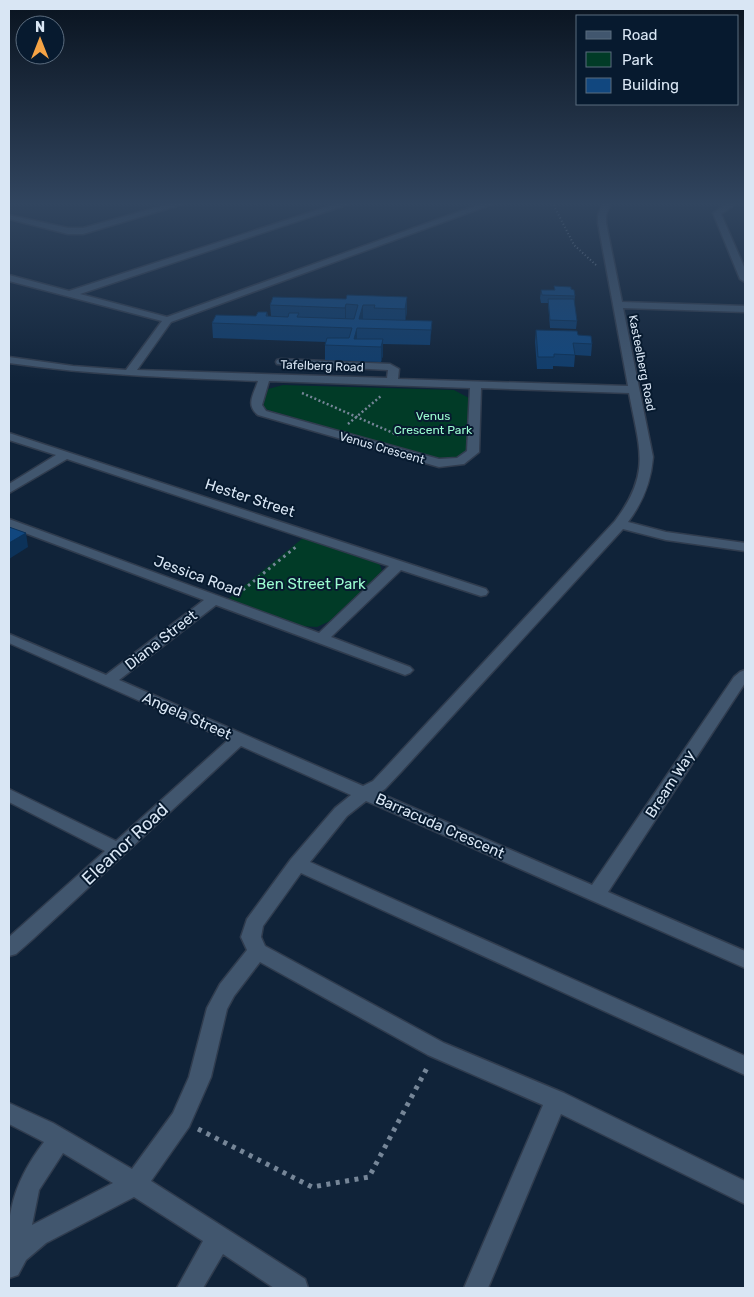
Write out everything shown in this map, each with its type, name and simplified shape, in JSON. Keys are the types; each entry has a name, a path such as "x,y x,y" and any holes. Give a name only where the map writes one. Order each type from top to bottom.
{"street":[{"path":"70,294 166,263"},
{"path":"129,373 168,320 327,263"},
{"name":"Kasteelberg Road","path":"610,263 647,457 646,470 638,496 620,524"},
{"path":"738,263 745,279"},
{"path":"9,278 168,320"},
{"path":"618,305 745,309"},
{"name":"Tafelberg Road","path":"9,360 63,368 129,373 635,390"},
{"path":"281,362 390,366 394,369 392,382"},
{"name":"Venus Crescent","path":"265,378 256,405 258,410 267,415 432,462 446,463 460,461 473,452 476,384"},
{"name":"Hester Street","path":"9,436 481,592"},
{"path":"9,488 65,455"},
{"name":"Jessica Road","path":"9,523 405,670"},
{"path":"620,524 666,536 745,547"},
{"name":"Barracuda Crescent","path":"364,793 378,785 395,768 620,524"},
{"path":"321,638 398,564"},
{"name":"Diana Street","path":"108,681 220,601"},
{"name":"Angela Street","path":"9,638 364,793"},
{"name":"Bream Way","path":"596,895 739,680 745,675"},
{"name":"Eleanor Road","path":"9,948 240,738"},
{"path":"364,793 341,812 298,864 254,924 251,936 257,952 436,1049 556,1100 745,1193"},
{"name":"Barracuda Crescent","path":"364,793 745,960"},
{"path":"9,795 118,850"},
{"path":"298,864 395,906 602,1003 745,1066"},
{"path":"13,1259 37,1236 135,1184 181,1120 200,1077 218,1008 227,990 257,952"},
{"path":"476,1288 556,1100"},
{"path":"9,1113 31,1122 135,1184 296,1288"},
{"path":"13,1259 23,1203 31,1181 60,1139"},
{"path":"189,1288 219,1237"}],"path":[{"path":"592,263 598,267"},
{"path":"333,434 356,418 382,395 392,382"},
{"path":"300,392 408,439"},
{"path":"220,601 310,535"},
{"path":"181,1120 312,1187 369,1177 436,1049"}],"green space":[{"name":"Venus Crescent Park","path":"283,385 454,390 469,398 466,451 456,458 447,460 434,459 265,409 263,406 268,389"},
{"name":"Ben Street Park","path":"303,538 374,561 380,565 382,571 330,621 317,627 300,626 228,599"}],"building":[{"path":"554,286 571,287 574,290 575,296 542,295 541,290 555,290"},
{"path":"347,295 407,297 405,309 374,308 375,305 363,305 359,319 432,321 431,330 357,328 354,339 383,339 381,347 325,345 327,338 349,338 352,328 212,323 216,315 256,316 258,312 267,312 266,316 288,317 289,313 299,313 297,317 354,319 358,305 346,304 345,308 270,305 273,297 346,299"},
{"path":"548,299 574,299 577,321 550,320"},
{"path":"536,330 577,331 578,335 591,336 592,344 573,343 575,355 554,354 554,357 538,357"},
{"path":"9,527 26,533 9,543"}]}
